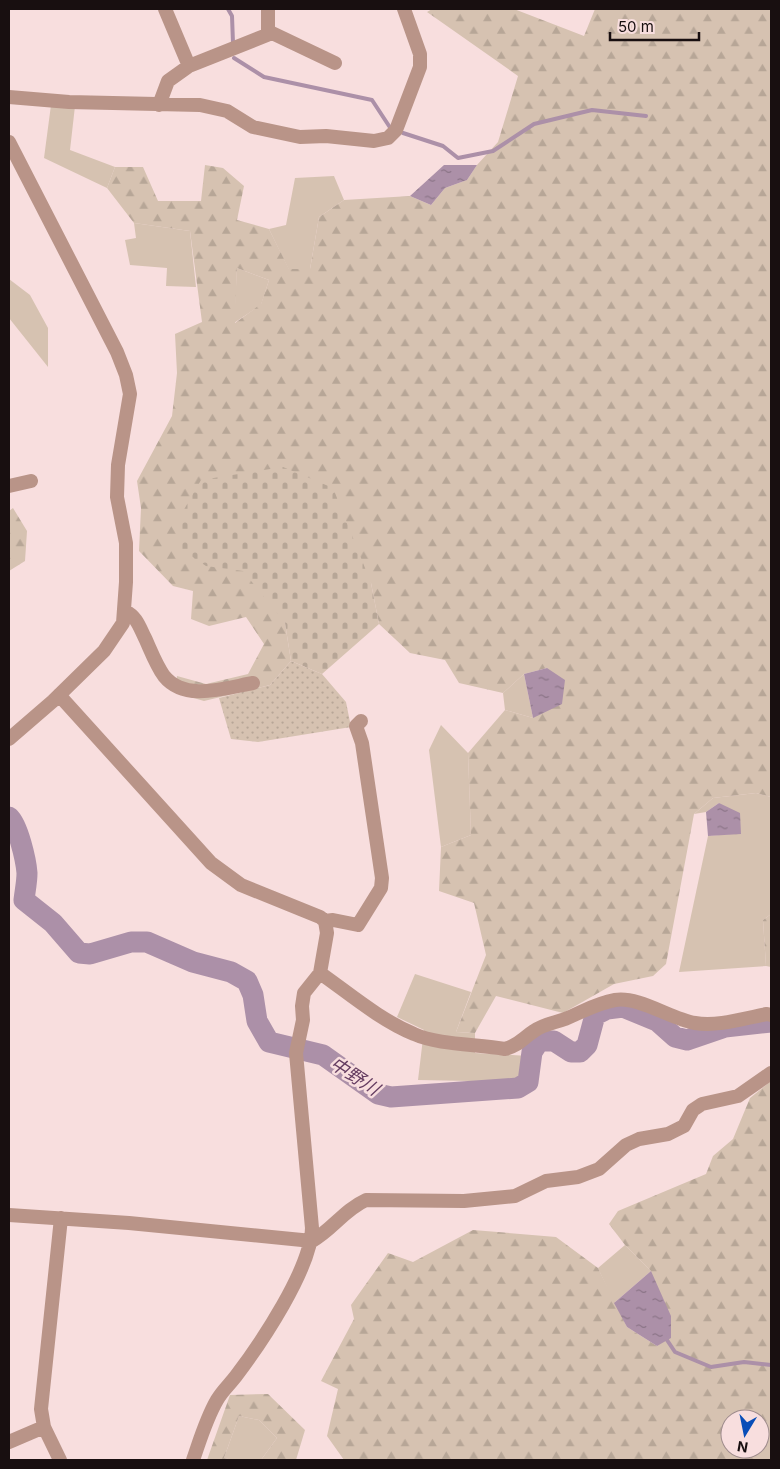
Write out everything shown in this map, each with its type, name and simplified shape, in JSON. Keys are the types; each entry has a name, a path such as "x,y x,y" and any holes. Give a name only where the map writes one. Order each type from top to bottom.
{"street":[{"path":"268,9 268,34"},
{"path":"9,97 159,105 200,105 227,111 253,127 300,137 326,136 374,141 388,138 396,130 420,67 420,54 404,9"},
{"path":"167,10 189,66"},
{"path":"159,105 168,81 189,66 272,33 335,63"},
{"path":"9,142 117,352 126,376 130,394 118,465 117,497 126,543 125,611 123,623 104,651 59,695 9,739"},
{"path":"9,486 31,481"},
{"path":"125,611 135,616 160,670 166,678 180,688 196,692 253,684"},
{"path":"59,695 211,863 241,886 320,917 325,921 327,932 320,973 304,993 302,1006 303,1020 297,1048 312,1240 303,1265 263,1336 218,1399 206,1420 193,1460"},
{"path":"325,921 334,920 358,925 381,888 382,878 362,743 356,732 356,726 361,721"},
{"path":"320,973 391,1022 414,1035 432,1040 506,1049 516,1047 532,1032 548,1023 563,1020 596,1004 617,999 634,1002 677,1018 697,1023 715,1023 767,1014 771,1016"},
{"path":"9,1215 312,1240 321,1235 352,1206 366,1200 464,1201 516,1196 546,1181 578,1177 599,1169 626,1145 639,1139 668,1134 684,1126 693,1110 702,1104 738,1096 759,1084 771,1073"},
{"path":"60,1460 44,1427 42,1395 61,1218"},
{"path":"9,1442 28,1432 44,1427"}],"green space":[{"path":"432,9 514,9 584,36 595,9 771,9 771,797 756,793 713,798 694,814 666,964 653,976 614,984 563,1013 496,996 475,1033 456,1032 486,955 474,903 439,891 441,847 471,835 468,753 505,710 533,718 547,668 524,674 503,693 459,683 445,660 410,653 379,624 371,583 244,529 285,623 291,661 270,685 204,701 176,693 177,676 206,684 248,674 264,644 246,617 209,626 191,619 193,591 173,586 139,551 141,508 137,481 172,416 177,373 175,334 202,322 190,231 134,223 107,188 115,167 143,167 158,201 201,201 205,165 223,168 244,186 237,220 269,229 289,269 310,269 319,217 344,200 410,196 431,205 445,188 467,180 477,165 498,142 518,76 427,12","holes":["237,268 269,280 261,304 235,323"]},
{"path":"51,105 75,106 70,150 115,167 107,188 44,158"},
{"path":"334,176 344,200 319,217 310,269 289,270 269,229 286,225 295,178"},
{"path":"134,223 190,231 196,287 166,286 167,268 130,265 125,240 136,238"},
{"path":"237,268 269,280 261,305 234,323"},
{"path":"9,279 30,295 48,328 48,367 9,318"},
{"path":"283,467 333,488 371,583 379,624 322,674 291,661 285,623 243,571 206,566 178,547 178,520 201,480"},
{"path":"13,508 27,531 25,561 9,571 9,511"},
{"path":"291,661 322,674 346,702 351,727 258,742 231,739 219,698 270,685"},
{"path":"524,674 533,718 505,710 503,693"},
{"path":"441,725 468,753 471,835 441,847 429,750"},
{"path":"756,793 771,797 771,914 763,920 766,966 679,972 708,836 741,833 719,803 706,812 694,814 713,798"},
{"path":"771,914 771,967 766,966 763,920"},
{"path":"415,974 471,992 456,1032 475,1033 475,1053 529,1056 521,1082 418,1080 424,1030 397,1017"},
{"path":"771,1081 771,1460 344,1460 327,1436 338,1389 321,1381 354,1319 351,1305 388,1253 413,1262 473,1230 556,1237 598,1268 627,1327 657,1346 651,1271 625,1245 609,1224 618,1211 706,1174 713,1156 733,1139 750,1098"},
{"path":"625,1245 651,1271 614,1303 598,1268"},
{"path":"268,1394 305,1430 296,1460 261,1460 277,1438 259,1420 239,1416 224,1458 233,1460 207,1460 230,1395"},
{"path":"239,1416 259,1420 277,1438 261,1460 233,1460 224,1458"}],"water":[{"path":"444,165 477,165 467,180 445,188 431,205 410,196"},
{"path":"547,668 565,680 562,704 533,718 524,674"},
{"path":"719,803 740,813 741,834 708,836 706,812"},
{"path":"651,1271 671,1316 671,1338 657,1346 627,1327 614,1303"}],"waterway":[{"path":"228,9 232,16 233,43"},
{"path":"234,58 264,77 372,100 391,129"},
{"path":"403,133 443,146 458,158 493,151 534,124 592,110 646,116"},
{"name":"中野川","path":"9,817 21,843 25,860 27,873 24,900 53,923 79,953 90,954 131,942 147,942 193,962 231,972 247,981 253,995 257,1021 269,1042 323,1055 378,1094 391,1097 518,1088 528,1082 532,1052 539,1041 554,1041 571,1052 580,1052 587,1045 595,1015 607,1009 623,1007 657,1021 675,1037 687,1040 725,1027 771,1022"},
{"path":"665,1337 675,1352 711,1367 744,1362 771,1365"}]}
